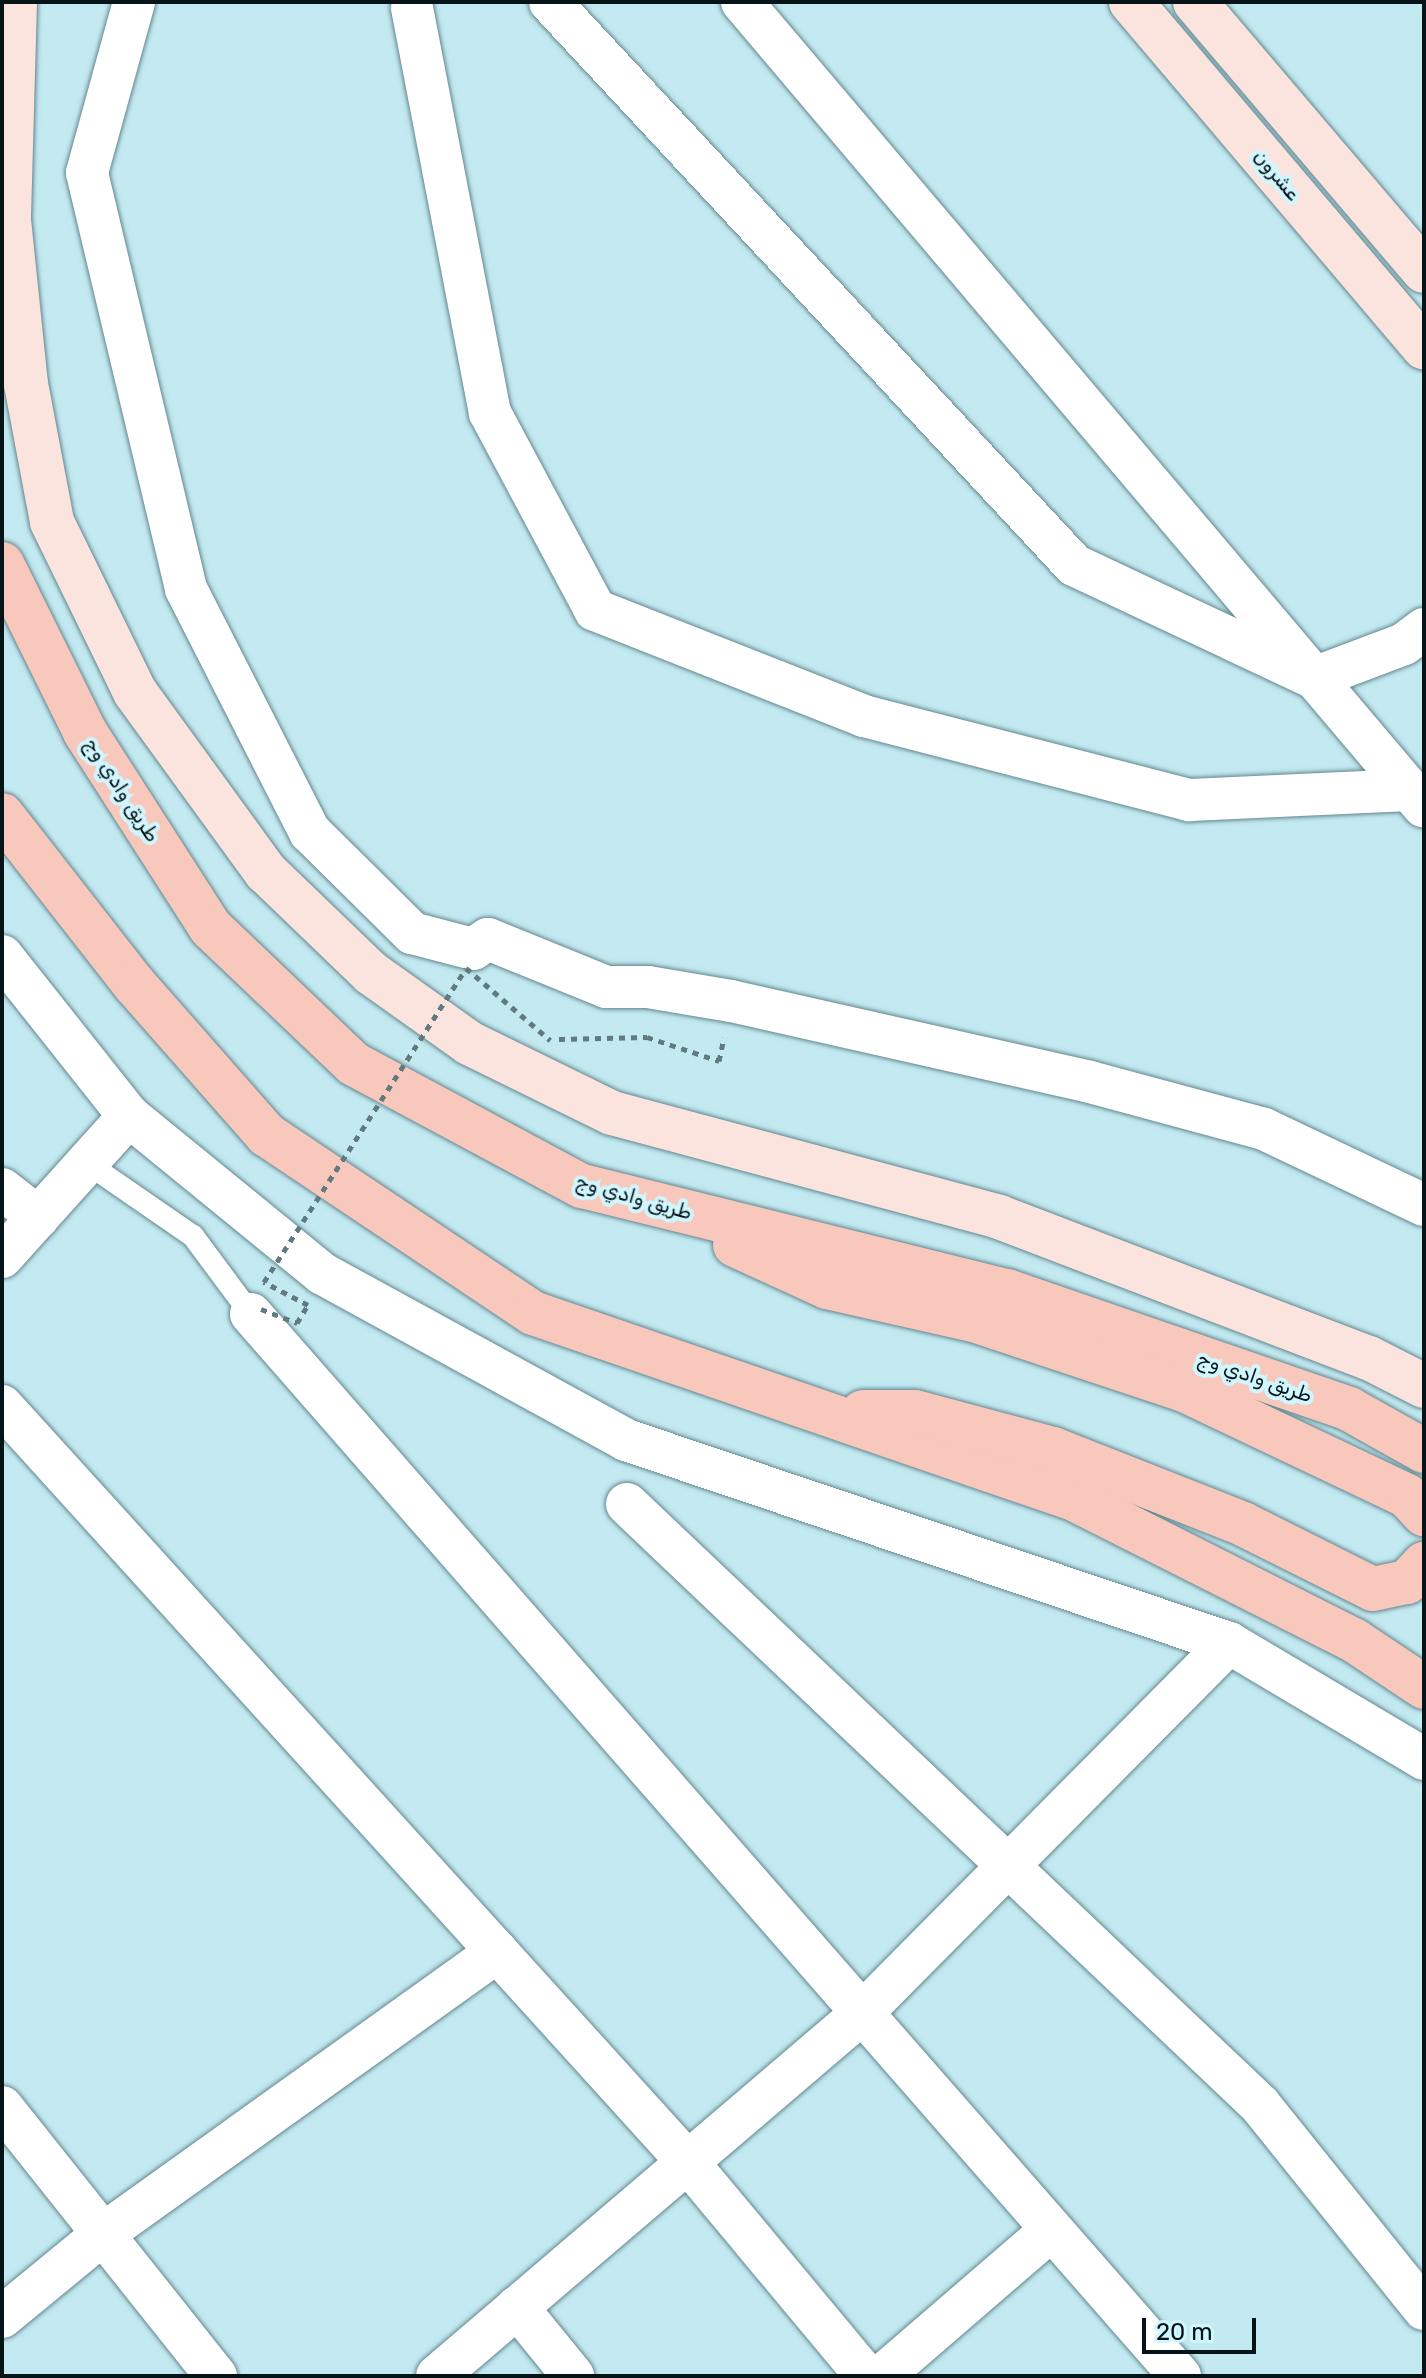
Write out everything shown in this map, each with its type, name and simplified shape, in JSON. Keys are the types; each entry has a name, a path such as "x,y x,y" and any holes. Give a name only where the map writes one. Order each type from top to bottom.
{"main road":[{"name":"طريق وادي وج","path":"2,564 85,732 211,928 354,1064 582,1186 1007,1291 1349,1409 1424,1451"},
{"path":"2,815 135,985 267,1135 533,1313 1074,1499 1355,1641 1424,1687"},
{"path":"632,1198 827,1287 974,1320 1184,1390 1407,1496 1424,1514"},
{"path":"821,1412 915,1412 1053,1449 1243,1524 1373,1589 1407,1582 1424,1564"}],"street":[{"path":"15,2 9,220 26,384 52,522 135,692 266,872 371,973 469,1043 612,1113 999,1217 1369,1358 1424,1386"},
{"path":"134,2 87,173 186,589 310,832 412,933 473,949 488,939 606,987 648,987 731,1001 1090,1082 1264,1129 1424,1205"},
{"path":"550,2 1074,565 1314,678 1404,644 1424,629"},
{"path":"742,2 1417,799"},
{"name":"عشرون","path":"1131,2 1424,347"},
{"path":"1195,2 1424,271"},
{"path":"412,8 490,413 595,610 864,716 1189,800 1417,799"},
{"path":"2,956 129,1116 323,1274 626,1440 1229,1643 1424,1759"},
{"path":"2,1257 129,1116"},
{"path":"2,1189 38,1217"},
{"path":"256,1312 860,2015 1180,2376"},
{"path":"2,1406 686,2160 866,2376"},
{"path":"627,1504 1011,1864 1260,2105 1424,2309"},
{"path":"437,2376 686,2160 860,2015 1229,1643"},
{"path":"2,2317 103,2234 497,1952"},
{"path":"2,2107 216,2376"},
{"path":"882,2376 1051,2230"},
{"path":"517,2307 573,2376"}],"lane":[{"path":"87,1163 193,1236 256,1312"}],"path":[{"path":"256,1312 297,1323 308,1305 264,1282 466,968 550,1040 647,1037 719,1061 731,1001"}]}
